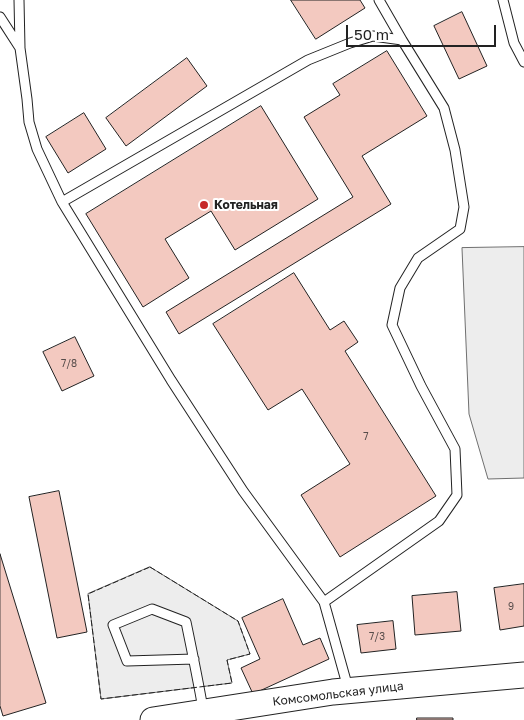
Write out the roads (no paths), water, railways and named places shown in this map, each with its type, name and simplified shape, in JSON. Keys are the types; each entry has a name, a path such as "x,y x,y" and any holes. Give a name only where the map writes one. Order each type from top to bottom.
{"main road":[{"name":"Комсомольская улица","path":"163,719 348,691 524,675"}],"lane":[{"path":"18,0 20,48 29,122 37,149 62,202 171,380 243,492 324,602 348,691"},
{"path":"324,602 439,521 456,495 456,449 421,386 392,325 400,288 418,258 460,229 464,207 455,150 444,108 379,0"},
{"path":"503,0 514,43 524,62"},
{"path":"0,17 20,48"},
{"path":"62,202 308,60 373,36 402,40"},
{"path":"194,659 127,662 113,625 152,608 186,622 194,659 204,712"}],"place":[{"name":"Котельная","path":"204,205"}]}
